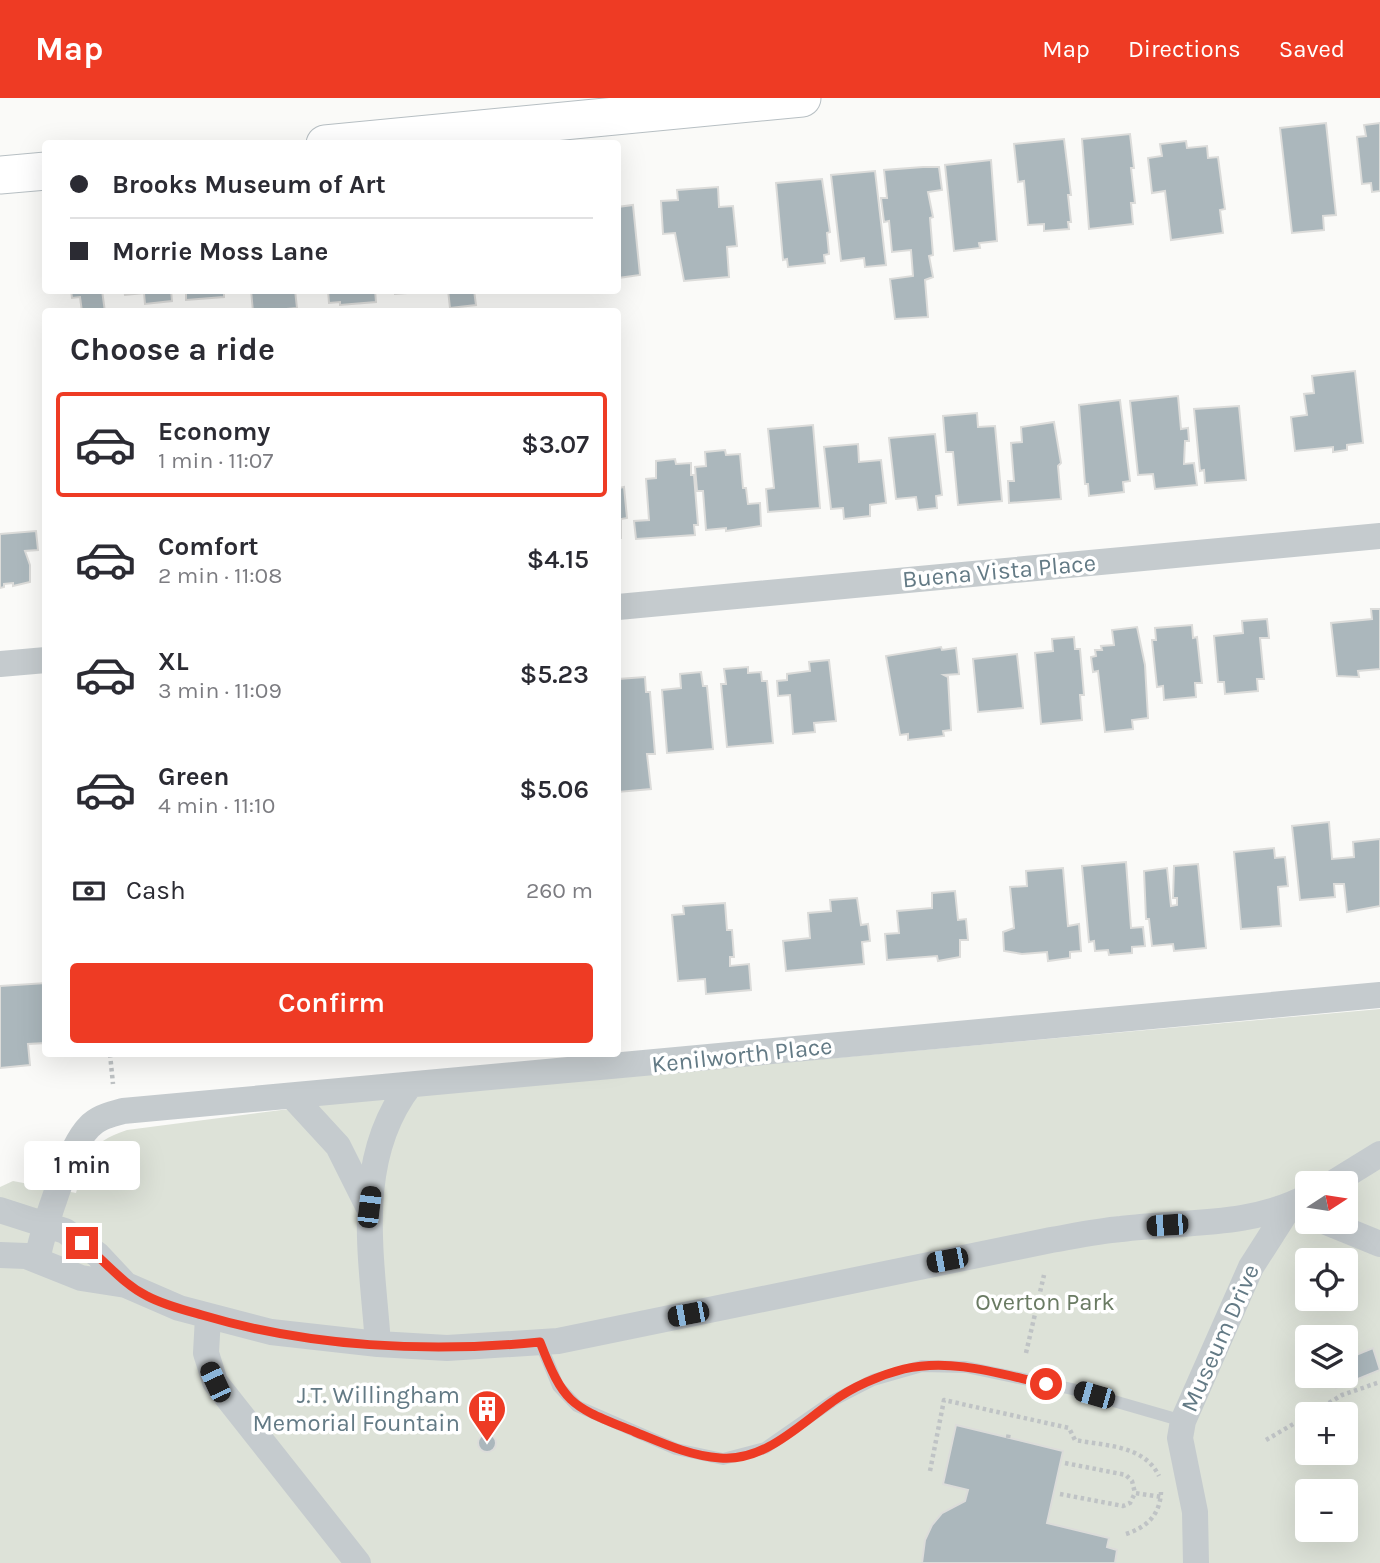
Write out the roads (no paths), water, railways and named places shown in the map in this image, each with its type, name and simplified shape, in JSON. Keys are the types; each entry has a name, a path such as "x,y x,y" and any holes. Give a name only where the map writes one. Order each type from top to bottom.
{"main road":[{"path":"359,140 594,112 802,98"},
{"path":"0,175 42,171"}],"street":[{"name":"Buena Vista Place","path":"621,607 1380,536"},
{"path":"0,664 42,660"},
{"name":"Kenilworth Place","path":"37,1259 46,1224 80,1137 97,1119 138,1109 1380,995"},
{"path":"378,1345 369,1207 380,1140 394,1106 410,1085"},
{"path":"292,1096 338,1146 369,1207"},
{"path":"1352,1171 1380,1154"},
{"path":"0,1210 65,1231 98,1255 127,1285 149,1298 208,1317 271,1332 378,1345 447,1348 540,1342 1051,1240 1121,1228 1239,1218 1295,1207"},
{"name":"Museum Drive","path":"1196,1563 1195,1512 1180,1438 1182,1421 1251,1267 1295,1214"},
{"path":"1355,1234 1380,1244"},
{"path":"0,1255 37,1259 81,1279 127,1285"},
{"path":"208,1317 206,1353 215,1382 358,1563"}],"lane":[{"path":"540,1342 558,1387 577,1406 676,1449 723,1459 765,1448 834,1400 873,1380 922,1366 966,1367 1046,1384 1182,1421"}],"place":[{"name":"J.T. Willingham Memorial Fountain","path":"487,1443"}],"park label":[{"name":"Overton Park","path":"1045,1302"}]}
